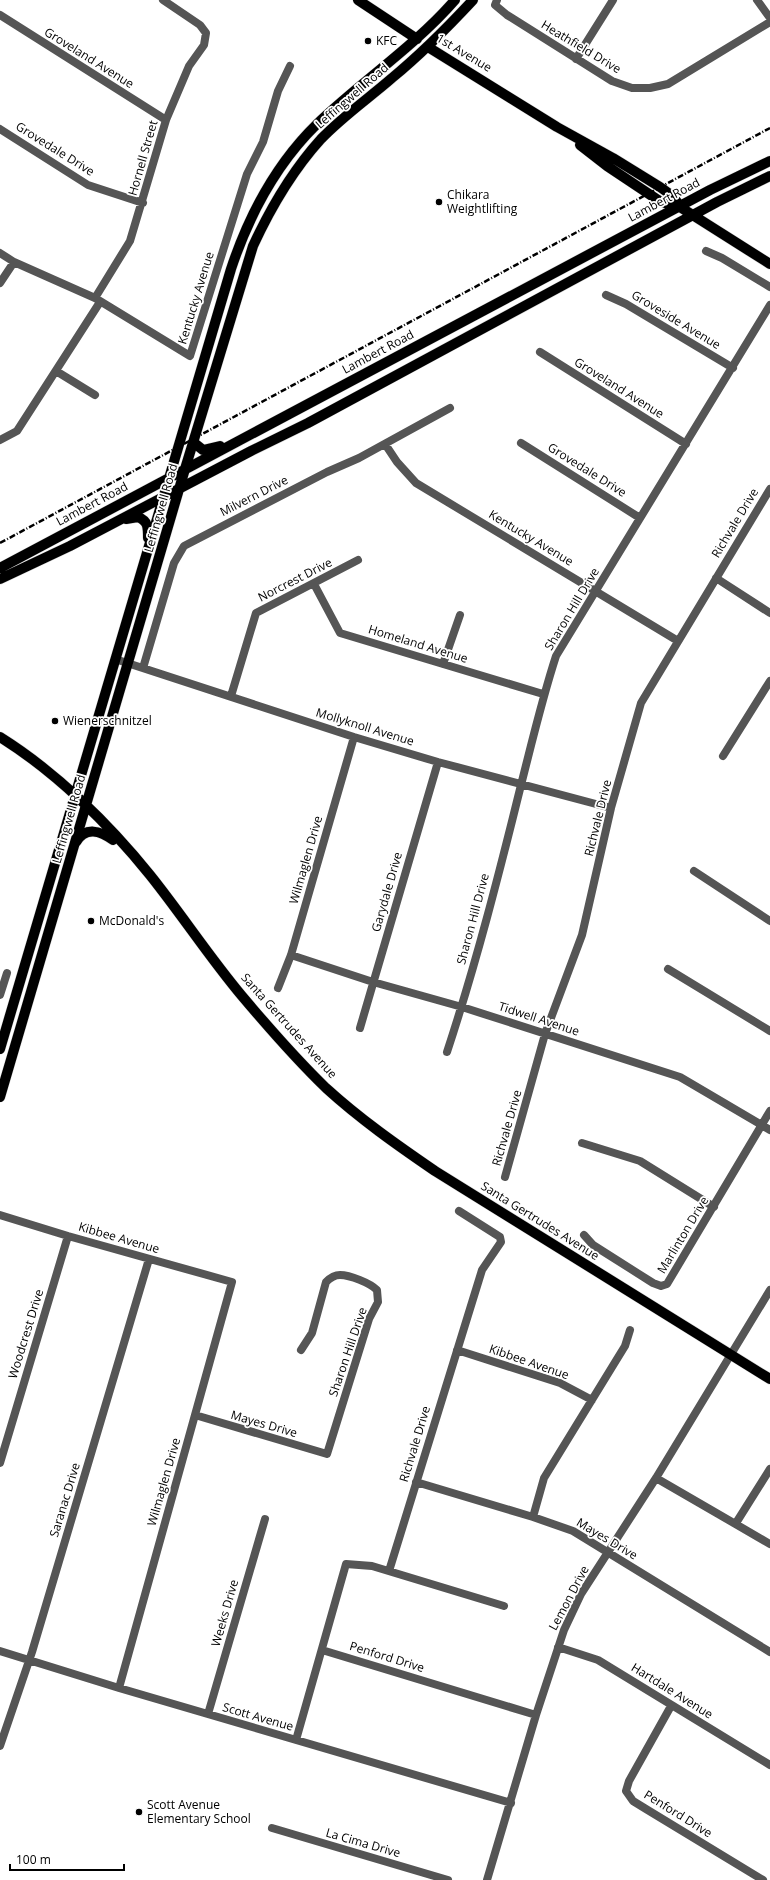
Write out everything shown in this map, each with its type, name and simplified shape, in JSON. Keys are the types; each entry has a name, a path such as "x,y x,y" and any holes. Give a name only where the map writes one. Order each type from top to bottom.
{"main road":[{"name":"1st Avenue","path":"358,0 417,39"},
{"name":"Leffingwell Road","path":"0,1049 231,269 244,232 257,206 283,164 316,125 417,39 455,0"},
{"name":"Leffingwell Road","path":"0,1097 185,469 248,261 272,207 290,178 322,139 354,109 428,47 473,0"},
{"name":"1st Avenue","path":"428,47 558,127 634,171 674,197 680,207"},
{"name":"1st Avenue","path":"558,127 602,163 661,202 680,207 770,264"},
{"path":"602,163 606,158 627,172 634,171"},
{"name":"Lambert Road","path":"0,568 739,175 770,161"},
{"path":"0,579 100,530 308,423 693,215 770,176"},
{"path":"194,442 203,450 243,439"},
{"path":"100,530 133,517 142,519 148,527 147,553"},
{"name":"Santa Gertrudes Avenue","path":"0,737 86,805 129,850 242,996 293,1054 327,1088 383,1135 435,1171 770,1379"},
{"path":"74,848 83,834 96,831 106,835 129,850"}],"street":[{"name":"Hornell Street","path":"0,440 17,431 56,371 98,300 130,241 143,203 166,120 189,66 204,45 206,33 200,25 163,0"},
{"name":"Heathfield Drive","path":"497,0 495,5 507,15 612,81 632,88 650,88 668,84 770,22"},
{"path":"576,58 613,0"},
{"path":"758,0 770,18"},
{"name":"Groveland Avenue","path":"0,15 166,120"},
{"name":"1st Avenue","path":"417,39 428,47"},
{"name":"Kentucky Avenue","path":"0,253 14,262 98,300 190,356 247,174 263,142 278,91 290,66"},
{"name":"Grovedale Drive","path":"0,129 88,185 143,203"},
{"path":"706,251 722,258 770,287"},
{"path":"0,284 14,262"},
{"name":"Groveside Avenue","path":"606,294 626,304 732,368"},
{"name":"Sharon Hill Drive","path":"447,1052 462,1007 521,785 543,694 556,656 770,305"},
{"name":"Groveland Avenue","path":"540,352 686,444"},
{"path":"56,371 95,395"},
{"name":"Milvern Drive","path":"143,668 174,563 184,546 385,444 450,408"},
{"name":"Grovedale Drive","path":"521,443 640,518"},
{"name":"Kentucky Avenue","path":"385,444 396,462 416,484 678,641"},
{"name":"Richvale Drive","path":"505,1177 545,1034 582,935 611,808 642,703 716,578 767,501 770,488"},
{"name":"Norcrest Drive","path":"231,696 256,613 358,560"},
{"path":"716,578 770,613"},
{"name":"Homeland Avenue","path":"314,584 340,634 543,694"},
{"path":"443,664 460,615"},
{"name":"Mollyknoll Avenue","path":"115,659 231,696 354,738 521,785 611,808"},
{"path":"723,756 770,681"},
{"name":"Wilmaglen Drive","path":"278,988 291,955 354,738"},
{"name":"Garydale Drive","path":"360,1028 438,762"},
{"path":"694,871 770,921"},
{"name":"Tidwell Avenue","path":"291,955 373,982 462,1007 680,1077 770,1130"},
{"path":"668,969 770,1031"},
{"path":"0,995 7,973"},
{"name":"Marlinton Drive","path":"584,1235 593,1245 653,1283 661,1286 667,1284 770,1112"},
{"path":"582,1143 640,1160 714,1207"},
{"name":"Richvale Drive","path":"389,1572 482,1270 501,1242 500,1237 494,1232 459,1211"},
{"name":"Kibbee Avenue","path":"0,1215 68,1236 232,1282"},
{"name":"Woodcrest Drive","path":"0,1463 68,1236"},
{"name":"Saranac Drive","path":"0,1746 30,1660 149,1259"},
{"name":"Sharon Hill Drive","path":"301,1350 312,1333 326,1282 332,1277 340,1275 370,1284 377,1290 378,1302 369,1319 327,1454"},
{"name":"Wilmaglen Drive","path":"119,1688 232,1282"},
{"name":"Lemon Drive","path":"488,1880 536,1715 558,1647 582,1594 656,1478 770,1290"},
{"path":"533,1517 544,1478 624,1346 630,1330"},
{"name":"Kibbee Avenue","path":"457,1350 560,1384 592,1400"},
{"name":"Mayes Drive","path":"195,1415 327,1454"},
{"path":"736,1523 770,1469"},
{"path":"656,1478 770,1544"},
{"name":"Mayes Drive","path":"416,1482 533,1517 573,1531 770,1652"},
{"name":"Weeks Drive","path":"208,1714 265,1519"},
{"path":"296,1740 346,1564 372,1566 504,1606"},
{"name":"Hartdale Avenue","path":"558,1647 598,1660 770,1765"},
{"name":"Penford Drive","path":"322,1650 536,1715"},
{"name":"Scott Avenue","path":"0,1651 119,1688 511,1803"},
{"name":"Penford Drive","path":"672,1706 630,1781 626,1791 634,1801 646,1809 762,1880"},
{"name":"La Cima Drive","path":"272,1828 448,1880"}],"railway":[{"path":"0,543 770,128"}],"place":[{"name":"KFC","path":"368,41"},
{"name":"Chikara Weightlifting","path":"439,202"},
{"name":"Wienerschnitzel","path":"55,721"},
{"name":"McDonald's","path":"91,921"},
{"name":"Scott Avenue Elementary School","path":"139,1812"}]}
